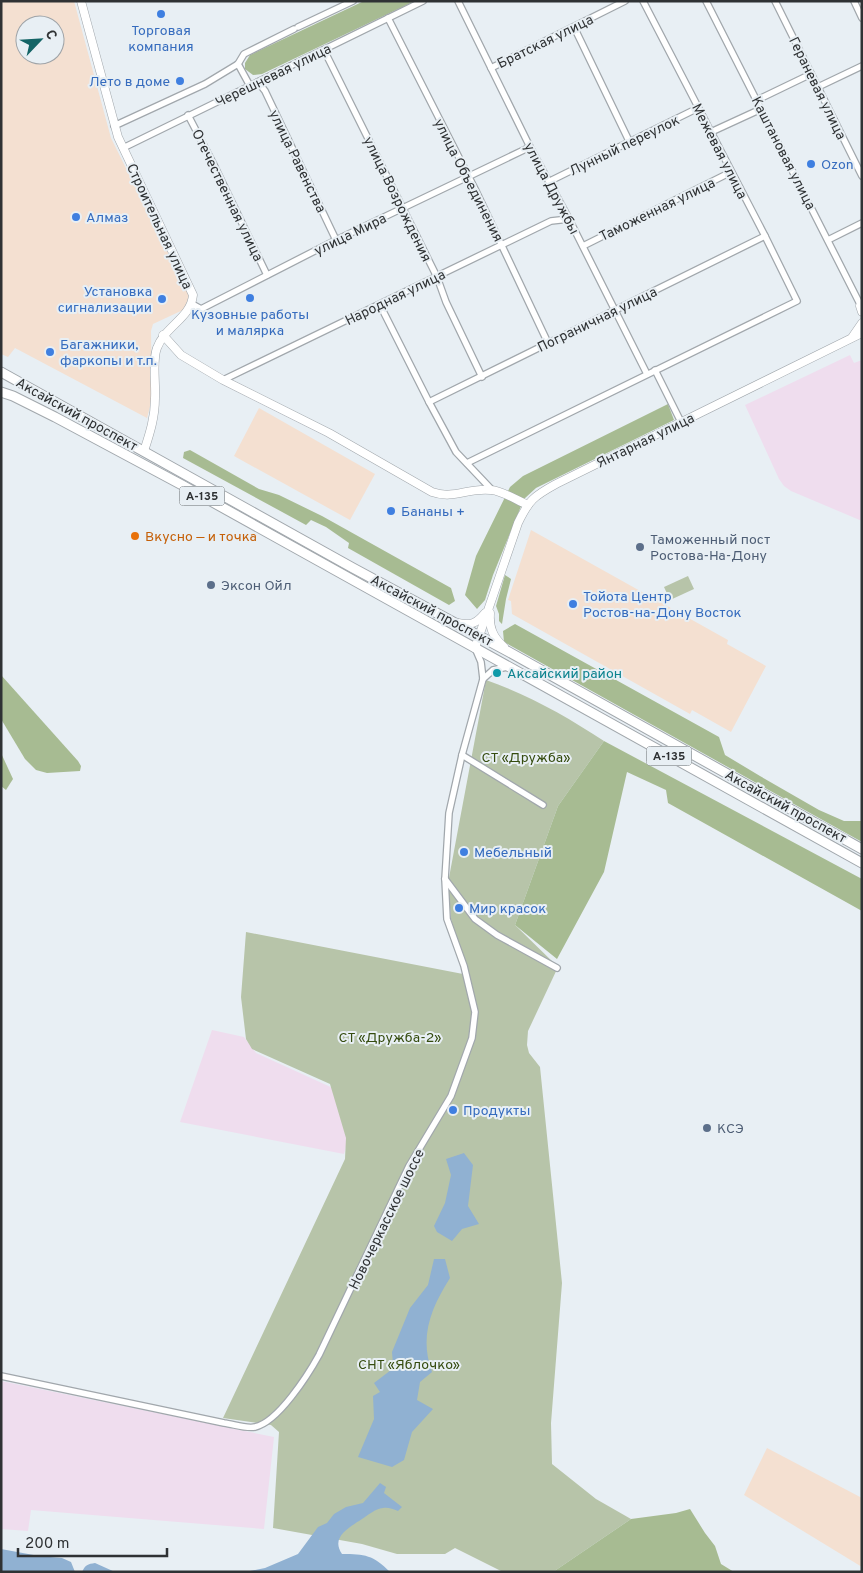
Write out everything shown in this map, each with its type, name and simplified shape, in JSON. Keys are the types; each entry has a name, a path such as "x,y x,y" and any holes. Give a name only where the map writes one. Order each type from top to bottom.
{"main road":[{"name":"Аксайский проспект","path":"1,372 352,568 479,635 862,849"},
{"name":"Аксайский проспект","path":"1,392 63,421 510,667 862,864"},
{"path":"431,624 439,623 471,641 479,635"}],"street":[{"name":"Строительная улица","path":"81,1 114,126 193,295 192,304"},
{"path":"114,126 191,92 238,64 244,54 353,1"},
{"name":"Черешневая улица","path":"123,148 423,1"},
{"name":"улица Дружбы","path":"458,1 646,374"},
{"name":"Братская улица","path":"491,68 626,1"},
{"name":"Межевая улица","path":"642,1 797,301 655,370"},
{"name":"Каштановая улица","path":"706,1 861,308"},
{"name":"Гераневая улица","path":"775,1 862,176"},
{"path":"854,1 862,18"},
{"name":"улица Объединения","path":"388,18 502,245 548,343"},
{"path":"574,27 630,142"},
{"name":"улица Возрождения","path":"324,50 437,277 446,302 482,377"},
{"path":"238,64 250,86"},
{"path":"818,87 862,66"},
{"path":"757,100 811,74"},
{"name":"улица Равенства","path":"258,82 265,91 336,240"},
{"name":"Лунный переулок","path":"550,181 698,108"},
{"path":"711,132 761,108"},
{"name":"Отечественная улица","path":"188,116 267,275"},
{"name":"улица Мира","path":"192,304 201,309 336,240 530,146"},
{"name":"Таможенная улица","path":"583,246 731,172"},
{"name":"Народная улица","path":"223,380 551,221 569,219"},
{"path":"828,240 862,223"},
{"name":"Пограничная улица","path":"429,402 765,236"},
{"path":"144,451 154,424 156,398 155,350 163,335 192,304"},
{"path":"380,304 456,452 492,490"},
{"path":"849,339 862,323"},
{"name":"Янтарная улица","path":"475,648 518,523 534,498 556,484 862,333"},
{"path":"163,335 181,355 223,380 328,433 432,492 442,496 478,490 492,490 528,505"},
{"path":"467,463 655,370 681,422"},
{"name":"Янтарная улица","path":"454,622 466,625 474,623 490,605"},
{"name":"Янтарная улица","path":"490,605 489,621 492,633 497,641 509,652"},
{"path":"475,648 481,662 483,679"},
{"path":"483,679 494,670 510,667"},
{"name":"Новочеркасское шоссе","path":"1,1376 254,1428 265,1422 284,1406 306,1378 409,1166 452,1096 468,1055 475,1012 464,966 447,919 444,879 449,813 462,755 483,679"},
{"path":"462,755 543,805"},
{"path":"444,879 475,919 497,935 557,968"}],"shaded area":[{"name":"Алмаз","path":"1,1 74,1 111,138 190,297 183,310 153,324 151,331 152,399 147,418 15,348 8,357 1,354"},
{"path":"850,355 854,363 862,360 862,521 791,491 784,486 745,405"},
{"path":"259,408 375,474 350,520 234,456"},
{"path":"531,530 728,640 727,644 766,666 731,732 692,710 690,714 512,614 511,601 508,600"},
{"path":"212,1030 244,1037 256,1053 335,1089 349,1135 344,1154 180,1122"},
{"path":"1,1381 274,1437 264,1529 31,1510 28,1531 1,1529"},
{"path":"767,1448 862,1498 862,1567 744,1495"}],"green space":[{"path":"364,1 415,1 262,74 253,75 245,69 245,63 250,55"},
{"path":"668,404 674,420 536,488 524,499 493,575 485,600 477,609 465,595 476,556 510,487 523,476"},
{"path":"190,450 259,489 279,495 322,516 451,588 455,601 449,605 348,548 349,543 326,527 311,520 306,525 183,458 184,452"},
{"path":"505,575 511,579 502,624 499,621 496,606"},
{"path":"688,576 694,589 670,600 664,587"},
{"path":"515,624 719,737 725,755 819,810 844,821 862,821 862,842 504,642 503,631"},
{"path":"1,675 78,761 81,766 80,771 47,773 36,770 25,759 1,719"},
{"name":"СНТ «Яблочко»","path":"486,680 517,692 547,707 604,741 558,806 515,925 558,967 528,1031 527,1045 529,1053 540,1067 562,1283 551,1423 552,1464 596,1499 631,1519 553,1572 503,1572 455,1548 445,1554 397,1554 362,1544 273,1528 279,1432 271,1425 223,1418 345,1159 346,1138 330,1084 252,1049 246,1039 241,997 246,932 463,974 464,966 451,919 448,883"},
{"path":"604,741 862,879 862,911 668,803 666,790 627,772 604,872 557,959 515,925 558,806"},
{"path":"1,753 13,779 6,790 1,786"},
{"path":"690,1509 715,1546 721,1564 734,1572 553,1572 631,1519 676,1513"}],"water":[{"path":"464,1153 473,1165 468,1206 479,1224 462,1229 452,1241 437,1232 434,1226 445,1203 451,1175 446,1159"},
{"path":"434,1259 445,1259 450,1278 437,1300 429,1323 427,1347 432,1372 420,1382 417,1400 433,1409 412,1432 404,1460 392,1467 358,1457 374,1419 373,1396 380,1392 374,1383 391,1370 393,1365 392,1352 410,1308 428,1285"},
{"path":"380,1483 386,1487 384,1493 402,1507 398,1511 385,1508 369,1514 343,1533 338,1542 342,1554 363,1555 379,1562 390,1572 245,1572 265,1568 298,1554 318,1527 327,1523 334,1514 346,1507 363,1503"},
{"path":"1,1549 62,1558 71,1562 75,1572 1,1572"},
{"path":"95,1563 115,1572 82,1572 87,1565"}],"place":[{"name":"Торговая компания","path":"161,14"},
{"name":"Лето в доме","path":"180,81"},
{"name":"Ozon","path":"811,164"},
{"name":"Алмаз","path":"76,217"},
{"name":"Кузовные работы и малярка","path":"250,298"},
{"name":"Установка сигнализации","path":"162,299"},
{"name":"Багажники, фаркопы и т.п.","path":"50,352"},
{"name":"Бананы +","path":"391,511"},
{"name":"Вкусно — и точка","path":"135,536"},
{"name":"Таможенный пост Ростова-На-Дону","path":"640,547"},
{"name":"Эксон Ойл","path":"211,585"},
{"name":"Тойота Центр Ростов-на-Дону Восток","path":"573,604"},
{"name":"Аксайский район","path":"497,673"},
{"name":"Мебельный","path":"464,852"},
{"name":"Мир красок","path":"459,908"},
{"name":"Продукты","path":"453,1110"},
{"name":"КСЭ","path":"707,1128"}],"park label":[{"name":"СТ «Дружба»","path":"526,757"},
{"name":"СТ «Дружба-2»","path":"390,1037"}]}
